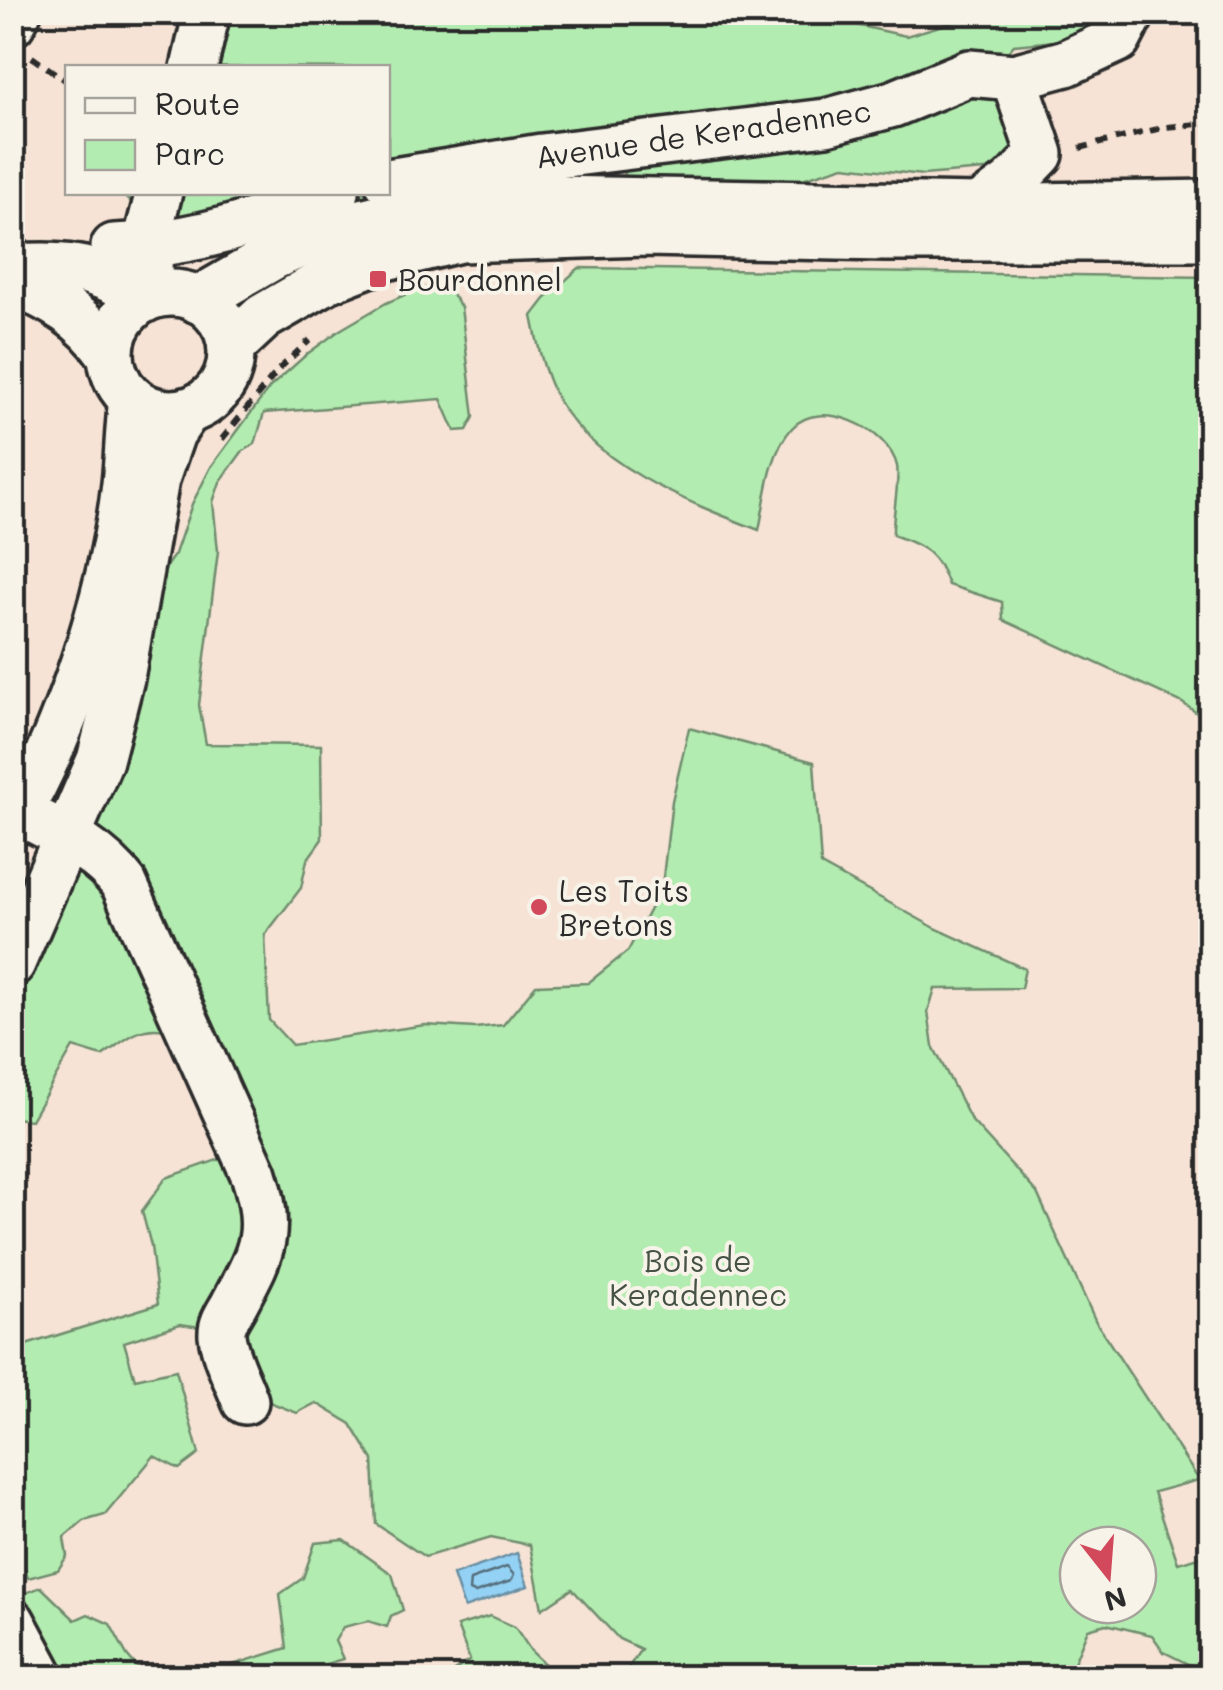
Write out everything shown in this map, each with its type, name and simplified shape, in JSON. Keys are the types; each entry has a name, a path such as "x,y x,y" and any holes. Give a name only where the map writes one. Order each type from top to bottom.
{"street":[{"path":"195,65 208,12"},
{"name":"Avenue de Keradennec","path":"390,182 542,157 826,122 893,104 969,73 1014,77 1066,63 1118,39 1132,12"},
{"path":"979,207 1012,183 1040,154 1014,77"},
{"path":"149,297 131,246 157,195"},
{"path":"131,246 256,221 325,195"},
{"path":"198,300 312,238 360,221 502,198 979,207 1210,203"},
{"path":"231,347 263,318 327,280 386,257 460,240 646,233 1210,238"},
{"path":"12,267 60,265 92,270 149,297"},
{"path":"12,283 44,296 81,319 110,354"},
{"path":"183,294 198,300 213,310 224,325 231,347 229,368 218,391 186,412 148,410 132,400 112,371 110,354 118,324 127,311 149,297 183,294"},
{"path":"132,400 126,482 107,579 52,754 16,818 69,838 108,863 124,884 264,1204 266,1233 224,1323 222,1336 245,1401"},
{"path":"12,963 96,773 130,628 156,480 172,433 186,412"},
{"path":"12,1622 42,1678"}],"path":[{"path":"19,29 65,79"},
{"path":"1040,154 1087,147 1166,127 1210,122"},
{"path":"211,453 280,368 318,333"}],"green space":[{"path":"829,12 838,21 906,36 984,13 1111,13 1106,25 1067,40 1014,45 982,81 1037,102 1009,168 923,175 844,166 780,186 630,185 617,160 251,241 152,215 121,195 390,195 390,65 177,65 186,13"},
{"path":"579,268 1210,277 1210,722 1181,702 1003,620 1002,602 948,585 928,552 893,535 897,466 881,440 852,421 819,416 804,419 792,428 773,463 759,530 672,493 614,459 568,416 553,390 532,316"},
{"name":"Bois de Keradennec","path":"446,286 461,307 474,417 467,430 455,431 441,399 264,413 255,444 242,452 220,482 213,502 218,551 199,705 206,744 321,745 322,839 307,860 301,888 265,935 269,1020 292,1045 425,1025 503,1025 536,985 588,983 628,951 662,886 672,801 689,728 814,762 821,865 935,928 1025,969 1021,988 935,989 928,1011 933,1046 971,1120 1037,1193 1096,1322 1199,1480 1154,1492 1178,1563 1210,1554 1210,1677 1195,1677 1194,1667 1164,1652 1152,1635 1110,1625 1158,1625 1158,1525 1058,1525 1058,1625 1102,1625 1088,1629 1068,1677 622,1677 641,1649 619,1639 572,1589 542,1609 530,1545 491,1537 425,1557 376,1524 373,1460 351,1424 316,1403 297,1413 269,1402 214,1329 180,1324 124,1342 135,1379 176,1370 199,1454 179,1469 154,1456 105,1515 84,1521 64,1538 67,1556 58,1570 28,1578 13,1527 13,1349 158,1304 142,1211 166,1178 229,1156 207,1126 164,1030 139,1032 102,1056 73,1047 31,1120 13,1118 12,1010 39,939 92,844 116,777 151,606 211,467 270,387 340,330 418,289"},
{"path":"344,1540 392,1574 403,1610 391,1616 387,1627 368,1621 343,1627 335,1641 343,1659 282,1677 52,1678 15,1597 41,1587 75,1620 88,1614 110,1624 127,1655 144,1675 223,1668 287,1648 280,1594 303,1578 315,1543"},
{"path":"490,1616 515,1627 531,1651 558,1677 445,1677 470,1660 457,1626"}],"water":[{"path":"517,1553 528,1586 464,1608 453,1575"}],"place":[{"name":"Bourdonnel","path":"378,279"},
{"name":"Les Toits Bretons","path":"539,907"}]}
